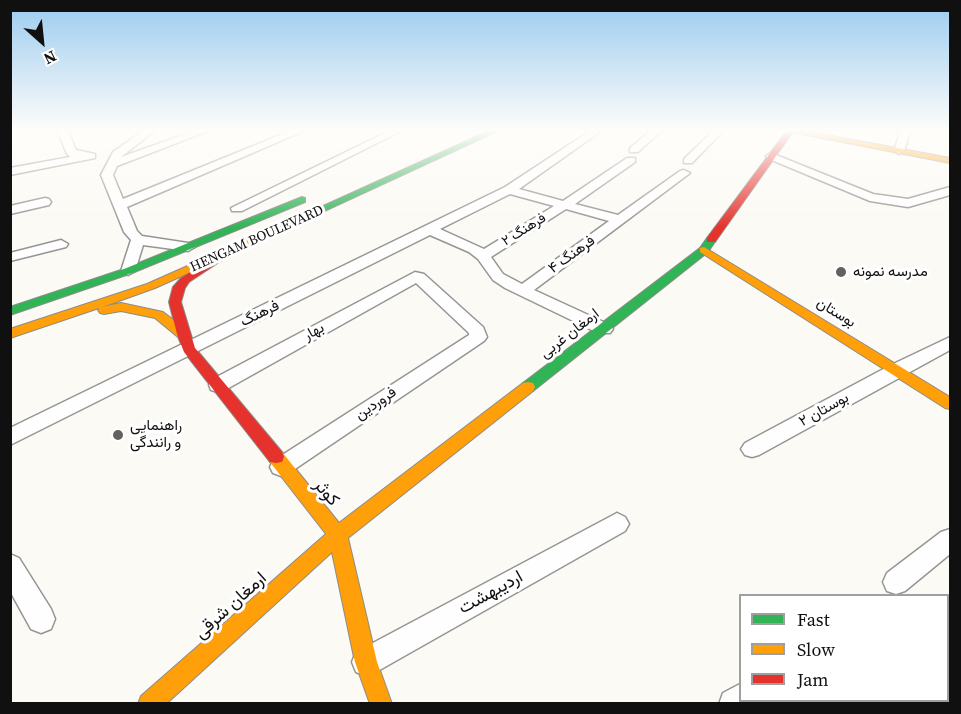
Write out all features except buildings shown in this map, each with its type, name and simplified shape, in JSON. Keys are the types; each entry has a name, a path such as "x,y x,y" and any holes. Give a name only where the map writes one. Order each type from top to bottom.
{"street":[{"path":"10,172 59,162"},
{"path":"113,162 107,175 131,232 138,240 188,247"},
{"path":"120,205 223,162"},
{"path":"237,208 331,162"},
{"name":"HENGAM BOULEVARD","path":"10,334 151,286 425,162"},
{"name":"فرهنگ","path":"10,437 509,190 550,162"},
{"name":"فرهنگ ۲","path":"483,256 566,204 622,162"},
{"name":"فرهنگ ۴","path":"524,290 620,220 690,162"},
{"name":"ارمغان غربی","path":"338,535 704,250 766,162"},
{"path":"786,162 852,190 878,198 908,203 951,190"},
{"path":"509,190 620,220"},
{"name":"HENGAM BOULEVARD","path":"10,311 128,271 314,195"},
{"path":"10,210 45,202"},
{"path":"430,230 474,249 483,256 498,277 604,329"},
{"path":"128,271 138,240"},
{"path":"10,257 61,244"},
{"name":"بوستان","path":"704,250 951,404"},
{"name":"کوثر","path":"221,256 185,280 179,287 175,302 183,334 189,349 281,467 338,535 366,662 381,704"},
{"name":"بهار","path":"218,385 410,279 419,277 477,331 478,337 471,341"},
{"name":"کوثر","path":"37,325 121,307 159,315 183,334"},
{"name":"فروردین","path":"281,467 471,341"},
{"name":"بوستان ۲","path":"752,450 896,370 951,343"},
{"name":"اردیبهشت","path":"366,662 617,524"},
{"name":"ارمغان شرقی","path":"149,704 338,535"},
{"path":"897,582 951,540"},
{"path":"10,566 41,619"}],"traffic: fast":[{"path":"251,241 425,162"},
{"path":"10,311 128,271 302,200"},
{"path":"528,387 704,250 711,240"}],"traffic: slow":[{"path":"10,334 151,286 251,241"},
{"path":"704,250 950,404"},
{"path":"104,310 121,307 159,315 183,334"},
{"path":"149,704 338,535 528,387"},
{"path":"276,457 338,535 366,662 381,704"}],"traffic: jam":[{"path":"711,240 767,162"},
{"path":"221,256 185,280 179,287 175,302 183,334 189,349 276,457"}],"place":[{"name":"مدرسه نمونه","path":"841,272"},
{"name":"راهنمایی و رانندگی","path":"118,435"}]}
